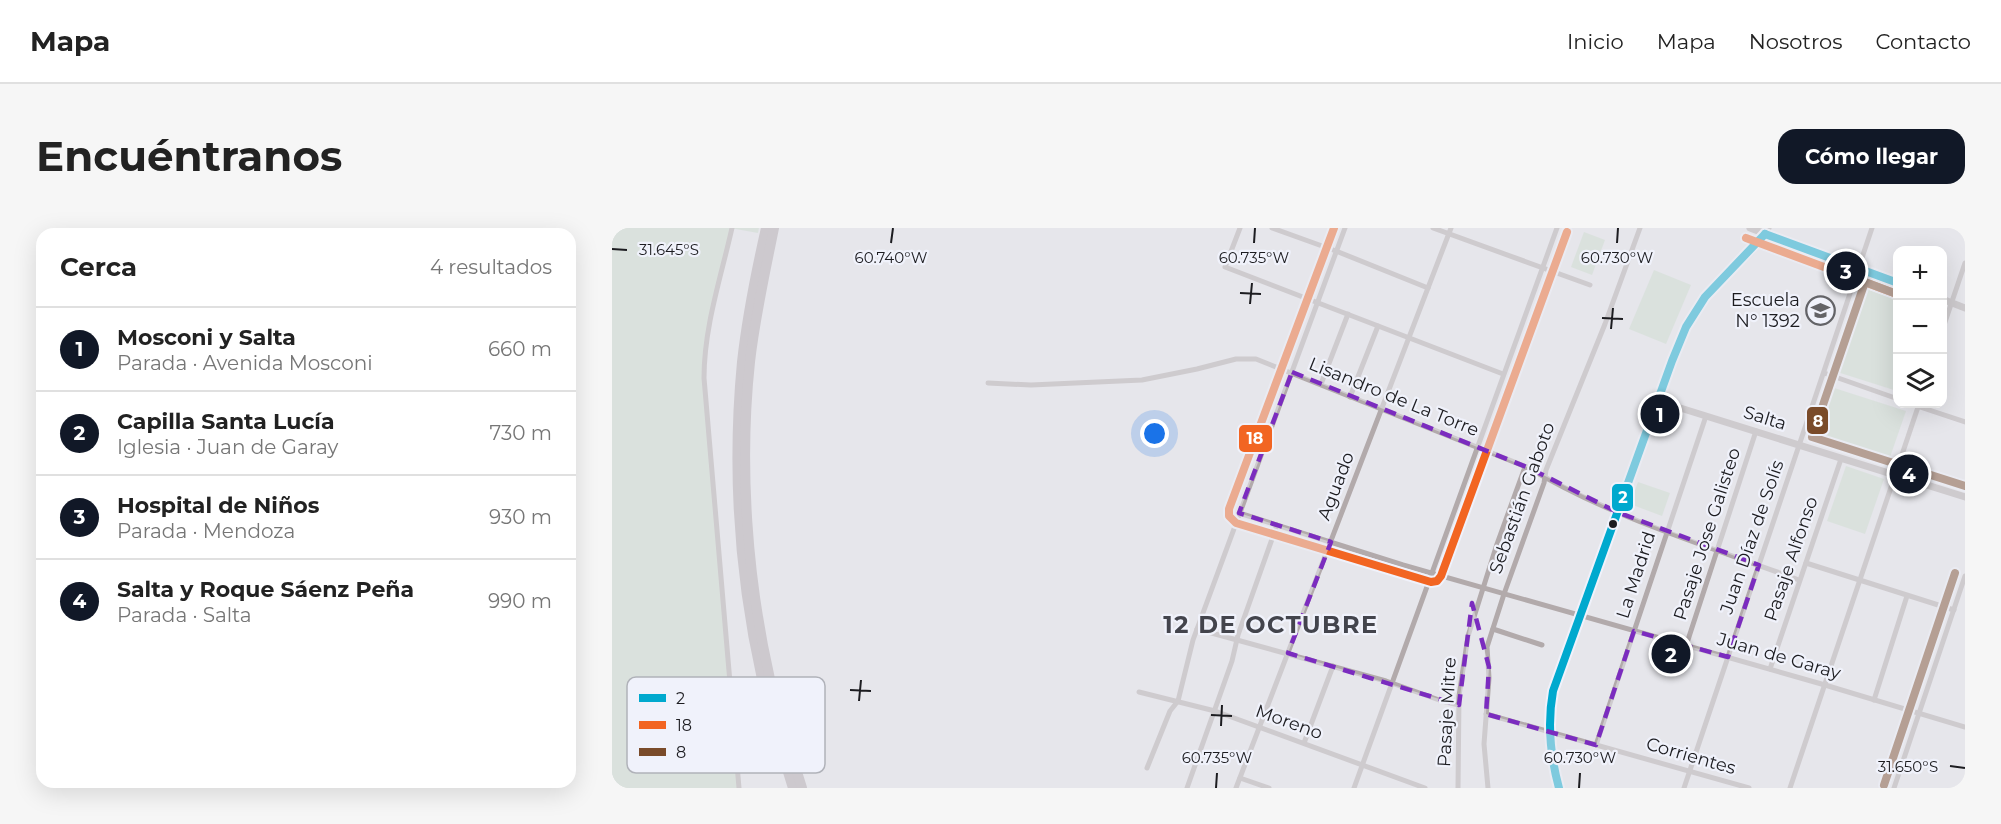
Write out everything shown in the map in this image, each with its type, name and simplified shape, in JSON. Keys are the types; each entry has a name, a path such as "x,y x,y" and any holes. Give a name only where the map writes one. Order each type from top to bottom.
{"highway":[{"path":"763,677 751,621 739,481 748,321 766,228"},
{"path":"745,379 774,228"},
{"path":"743,403 749,534 759,620 771,677"},
{"path":"789,773 793,788"},
{"path":"797,773 802,788"}],"street":[{"path":"730,677 704,368 707,335 732,228"},
{"path":"1240,228 1225,267 1503,374"},
{"path":"1272,228 1428,288"},
{"path":"1148,768 1170,711 1178,701 1187,659 1197,629 1345,228"},
{"path":"1433,228 1450,231 1590,285"},
{"path":"1354,788 1557,228"},
{"name":"Sebastián Gaboto","path":"1488,788 1484,744 1489,678 1486,654 1492,629 1544,477 1602,332 1640,228"},
{"path":"1750,228 1767,231 1893,281"},
{"name":"Juan Díaz de Solís","path":"1684,788 1872,228"},
{"name":"Aguado","path":"1236,788 1450,231"},
{"path":"1560,788 1551,758 1549,731 1553,691 1680,340 1705,297 1767,231"},
{"path":"1947,317 1965,262"},
{"path":"1947,302 1965,308"},
{"path":"1322,384 1348,314"},
{"path":"1350,397 1378,326"},
{"name":"Lisandro de La Torre","path":"988,383 1031,385 1142,380 1242,358 1256,359 1525,467 1617,512 1799,580"},
{"path":"1824,373 1893,397"},
{"name":"Salta","path":"1658,400 1965,497"},
{"path":"1790,788 1917,408"},
{"path":"1926,408 1965,422"},
{"name":"La Madrid","path":"1596,745 1706,416"},
{"name":"Pasaje Jose Galisteo","path":"1686,646 1756,431"},
{"name":"Pasaje Alfonso","path":"1770,669 1841,459"},
{"name":"Pasaje Mitre","path":"1458,788 1459,705 1468,636 1482,587 1525,467"},
{"name":"Juan de Garay","path":"1239,513 1504,594 1965,727"},
{"path":"1187,788 1277,525"},
{"path":"1806,563 1954,610"},
{"path":"1894,788 1954,610 1962,595 1965,576"},
{"path":"1874,700 1907,596"},
{"path":"1197,629 1334,666 1459,705"},
{"path":"1492,629 1542,645"},
{"path":"1304,743 1334,666"},
{"name":"Moreno","path":"1139,692 1215,711 1425,788"},
{"name":"Corrientes","path":"1486,714 1749,788"},
{"path":"738,773 739,788"},
{"path":"1240,778 1269,788"}],"highlighted area":[{"path":"1292,372 1529,468 1617,512 1759,565 1728,657 1634,631 1596,745 1486,714 1489,667 1472,603 1459,705 1288,653 1331,542 1239,513"}],"green space":[{"path":"612,228 730,228 706,335 703,376 728,677 627,677 627,773 736,773 737,788 612,788"},
{"path":"730,228 759,228 758,233"},
{"path":"1584,232 1605,240 1592,275 1571,267"},
{"path":"1654,270 1691,285 1666,344 1629,329"},
{"path":"1863,284 1893,294 1893,390 1834,371"},
{"path":"1828,386 1906,411 1888,463 1811,438"},
{"path":"1846,466 1884,479 1865,534 1827,521"},
{"path":"1638,482 1670,493 1662,516 1630,504"}],"transit line":[{"name":"18","path":"1334,228 1229,509 1229,516 1236,523 1431,582 1437,581 1441,576 1567,232"},
{"name":"2","path":"1765,234 1893,281"},
{"name":"2","path":"1559,788 1550,739 1553,691 1672,361 1686,327 1705,297 1765,234"},
{"name":"18","path":"1746,238 1893,293"},
{"name":"8","path":"1893,293 1865,282 1812,437 1965,486"},
{"name":"8","path":"1884,785 1955,573"}],"place":[{"name":"Hospital de Niños","path":"1846,271"},
{"name":"Escuela N° 1392","path":"1821,310"},
{"name":"Mosconi y Salta","path":"1660,414"},
{"name":"Salta y Roque Sáenz Peña","path":"1909,474"},
{"name":"Capilla Santa Lucía","path":"1671,654"}],"district":[{"name":"12 DE OCTUBRE","path":"1271,624"}]}
